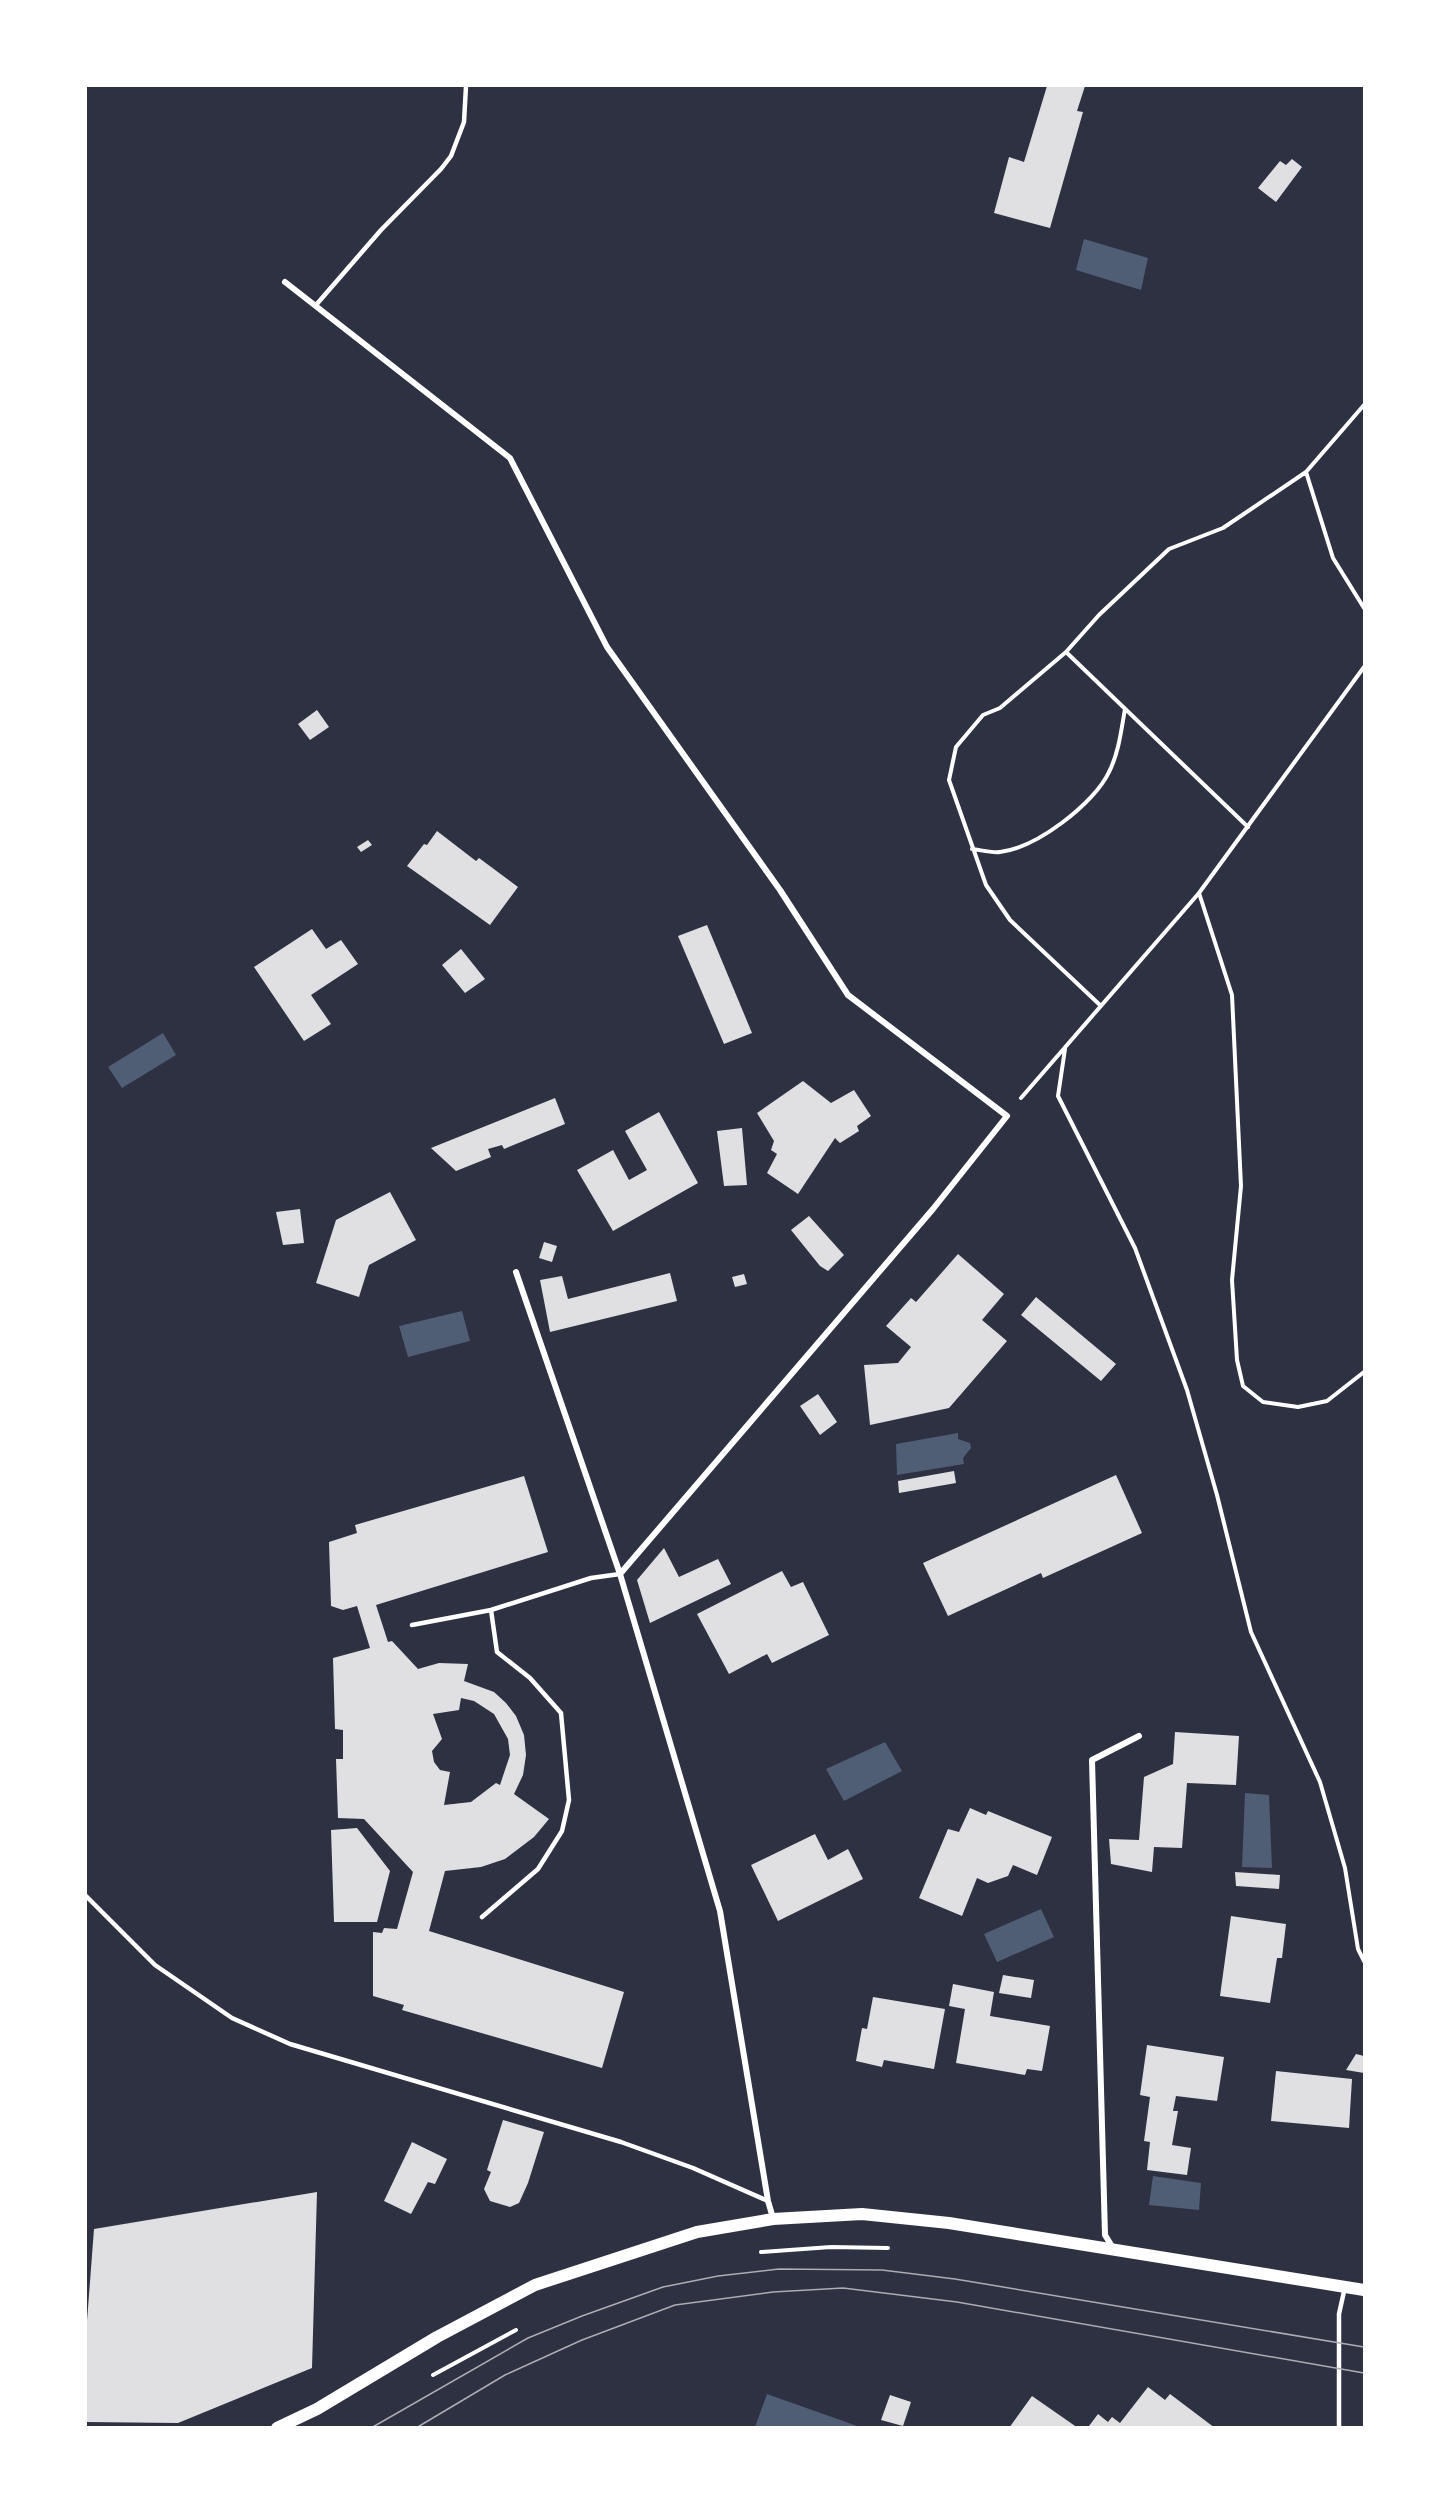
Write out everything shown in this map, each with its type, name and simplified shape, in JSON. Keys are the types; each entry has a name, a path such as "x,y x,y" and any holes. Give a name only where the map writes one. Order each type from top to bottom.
{"main road":[{"path":"277,2427 317,2409 437,2337 535,2285 697,2232 773,2219 873,2215 949,2223 1365,2290"}],"street":[{"path":"285,282 510,458 607,647 780,890 848,995 1007,1116 933,1209 620,1574"},
{"path":"516,1272 620,1574 720,1911 768,2201 773,2219"},
{"path":"1113,2248 1105,2235 1092,1760 1139,1736"}],"lane":[{"path":"316,306 381,230 451,156 464,122 465,86"},
{"path":"412,1625 491,1610 591,1578 620,1574"},
{"path":"482,1917 538,1869 562,1831 569,1800 561,1713 530,1678 497,1652 491,1610"},
{"path":"86,1896 155,1965 232,2018 290,2044 621,2142 693,2168 768,2201"},
{"path":"1339,2427 1339,2314 1345,2287"}],"path":[{"path":"1101,1006 1010,920 986,885 949,780 956,747 983,714 1000,708 1066,652 1099,615 1169,549 1223,528 1306,472 1365,405"},
{"path":"1306,472 1333,558 1365,608"},
{"path":"1066,652 1248,827"},
{"path":"1007,1116 1038,1076 1065,1049 1199,893 1365,667"},
{"path":"972,849 1000,852 1034,840 1076,812 1108,774 1118,750 1125,709"},
{"path":"1199,893 1232,995 1241,1186 1232,1280 1238,1360 1243,1386 1263,1402 1298,1407 1327,1401 1365,1372"},
{"path":"1065,1049 1058,1096 1135,1248 1187,1390 1217,1495 1251,1632 1320,1782 1345,1868 1358,1949 1365,1961"},
{"path":"754,2253 831,2247 894,2248"},
{"path":"428,2378 521,2327"}],"water":[{"path":"1084,239 1148,258 1141,290 1076,270"},
{"path":"163,1033 176,1055 122,1088 108,1067"},
{"path":"462,1311 470,1341 408,1357 399,1326"},
{"path":"958,1433 958,1439 970,1443 971,1448 963,1458 964,1464 897,1475 896,1444"},
{"path":"885,1742 902,1771 844,1801 826,1769"},
{"path":"1245,1793 1269,1795 1272,1868 1242,1867"},
{"path":"1041,1909 1054,1937 997,1962 984,1934"},
{"path":"1153,2176 1201,2183 1199,2210 1149,2205"},
{"path":"767,2394 860,2427 755,2427"}],"building":[{"path":"1047,86 1085,86 1077,111 1083,112 1050,228 994,213 1009,157 1024,162"},
{"path":"1292,159 1302,167 1276,202 1258,188 1280,161 1286,165"},
{"path":"317,710 329,727 310,740 298,724"},
{"path":"437,831 476,861 479,858 518,887 490,925 407,866"},
{"path":"368,840 372,845 361,852 357,847"},
{"path":"707,925 752,1033 724,1044 678,936"},
{"path":"312,929 326,949 341,940 358,964 311,995 331,1024 304,1041 254,967"},
{"path":"461,949 485,979 465,993 442,965"},
{"path":"803,1081 831,1103 854,1090 871,1116 857,1126 859,1131 840,1143 835,1138 798,1194 767,1173 777,1154 771,1150 774,1141 757,1113"},
{"path":"555,1098 565,1124 504,1149 502,1145 488,1149 491,1157 456,1171 431,1148"},
{"path":"659,1112 698,1183 613,1231 577,1170 613,1150 629,1180 647,1170 625,1131"},
{"path":"742,1128 747,1185 724,1186 717,1131"},
{"path":"390,1192 416,1240 369,1265 359,1297 316,1283 336,1220"},
{"path":"300,1209 304,1243 283,1245 276,1212"},
{"path":"809,1216 844,1255 828,1271 820,1266 791,1230"},
{"path":"544,1242 557,1246 552,1262 539,1258"},
{"path":"958,1254 1004,1294 982,1320 1007,1341 949,1408 870,1425 864,1365 898,1363 911,1347 886,1326 911,1298 916,1302"},
{"path":"670,1273 677,1301 550,1332 540,1280 562,1276 568,1299"},
{"path":"744,1274 747,1284 735,1287 732,1277"},
{"path":"1036,1297 1116,1364 1101,1381 1021,1315"},
{"path":"818,1394 837,1422 820,1435 800,1406"},
{"path":"954,1471 956,1483 899,1493 898,1481"},
{"path":"1116,1475 1142,1533 1043,1578 1041,1573 948,1616 923,1563"},
{"path":"524,1476 548,1552 376,1605 388,1642 392,1641 418,1669 439,1663 468,1664 464,1681 494,1692 506,1703 516,1716 524,1735 526,1755 523,1775 514,1794 549,1819 534,1837 505,1859 481,1867 445,1871 429,1931 624,1992 602,2068 402,2010 404,2005 373,1996 373,1932 382,1933 384,1928 397,1929 413,1872 364,1819 338,1818 336,1759 343,1759 343,1730 335,1729 333,1658 370,1648 357,1606 343,1610 331,1606 329,1542 357,1533 355,1525","holes":["461,1698 474,1701 494,1714 508,1739 510,1755 500,1785 496,1783 471,1802 444,1805 450,1772 440,1770 434,1762 432,1751 442,1739 433,1714 459,1710"]},
{"path":"664,1548 679,1577 718,1559 731,1584 650,1623 637,1580"},
{"path":"782,1571 791,1587 803,1582 829,1635 772,1663 767,1654 729,1674 697,1614"},
{"path":"1175,1732 1239,1736 1236,1785 1187,1783 1182,1848 1154,1847 1152,1872 1111,1864 1109,1839 1139,1840 1144,1777 1173,1764"},
{"path":"970,1808 986,1815 988,1811 1052,1837 1037,1875 1013,1865 1008,1876 988,1883 977,1878 962,1916 919,1898 948,1829 959,1832"},
{"path":"357,1828 390,1871 377,1922 334,1922 331,1830"},
{"path":"815,1834 828,1860 848,1849 863,1879 778,1921 751,1865"},
{"path":"1235,1872 1280,1875 1279,1889 1236,1886"},
{"path":"1231,1916 1286,1924 1282,1958 1277,1958 1270,2003 1220,1996"},
{"path":"1003,1975 1034,1980 1031,1998 999,1993"},
{"path":"953,1984 994,1992 990,2016 1050,2026 1042,2071 1027,2069 1025,2075 956,2063 965,2009 949,2006"},
{"path":"873,1997 945,2009 934,2069 884,2060 882,2067 856,2061 862,2028 867,2029"},
{"path":"1147,2045 1224,2057 1217,2101 1176,2096 1173,2111 1178,2111 1172,2145 1191,2148 1187,2175 1147,2170 1150,2142 1144,2141 1150,2097 1140,2095"},
{"path":"1356,2054 1364,2056 1364,2073 1346,2070"},
{"path":"1276,2071 1352,2079 1349,2128 1271,2121"},
{"path":"503,2120 544,2132 528,2183 519,2203 510,2207 490,2201 484,2189 491,2172 487,2170"},
{"path":"412,2142 447,2159 435,2184 428,2182 411,2214 384,2201"},
{"path":"317,2192 312,2368 178,2423 86,2422 86,2334 94,2229"},
{"path":"1148,2387 1165,2400 1170,2394 1215,2428 1089,2426 1098,2414 1108,2422 1112,2417 1120,2423"},
{"path":"890,2395 911,2402 903,2426 881,2420"},
{"path":"1032,2396 1078,2428 1009,2428"}],"tram line":[{"path":"371,2428 528,2338 582,2316 663,2287 718,2276 779,2269 882,2270 955,2279 1364,2347"},
{"path":"416,2428 505,2375 582,2340 675,2305 773,2292 843,2288 957,2302 1364,2373"}]}
